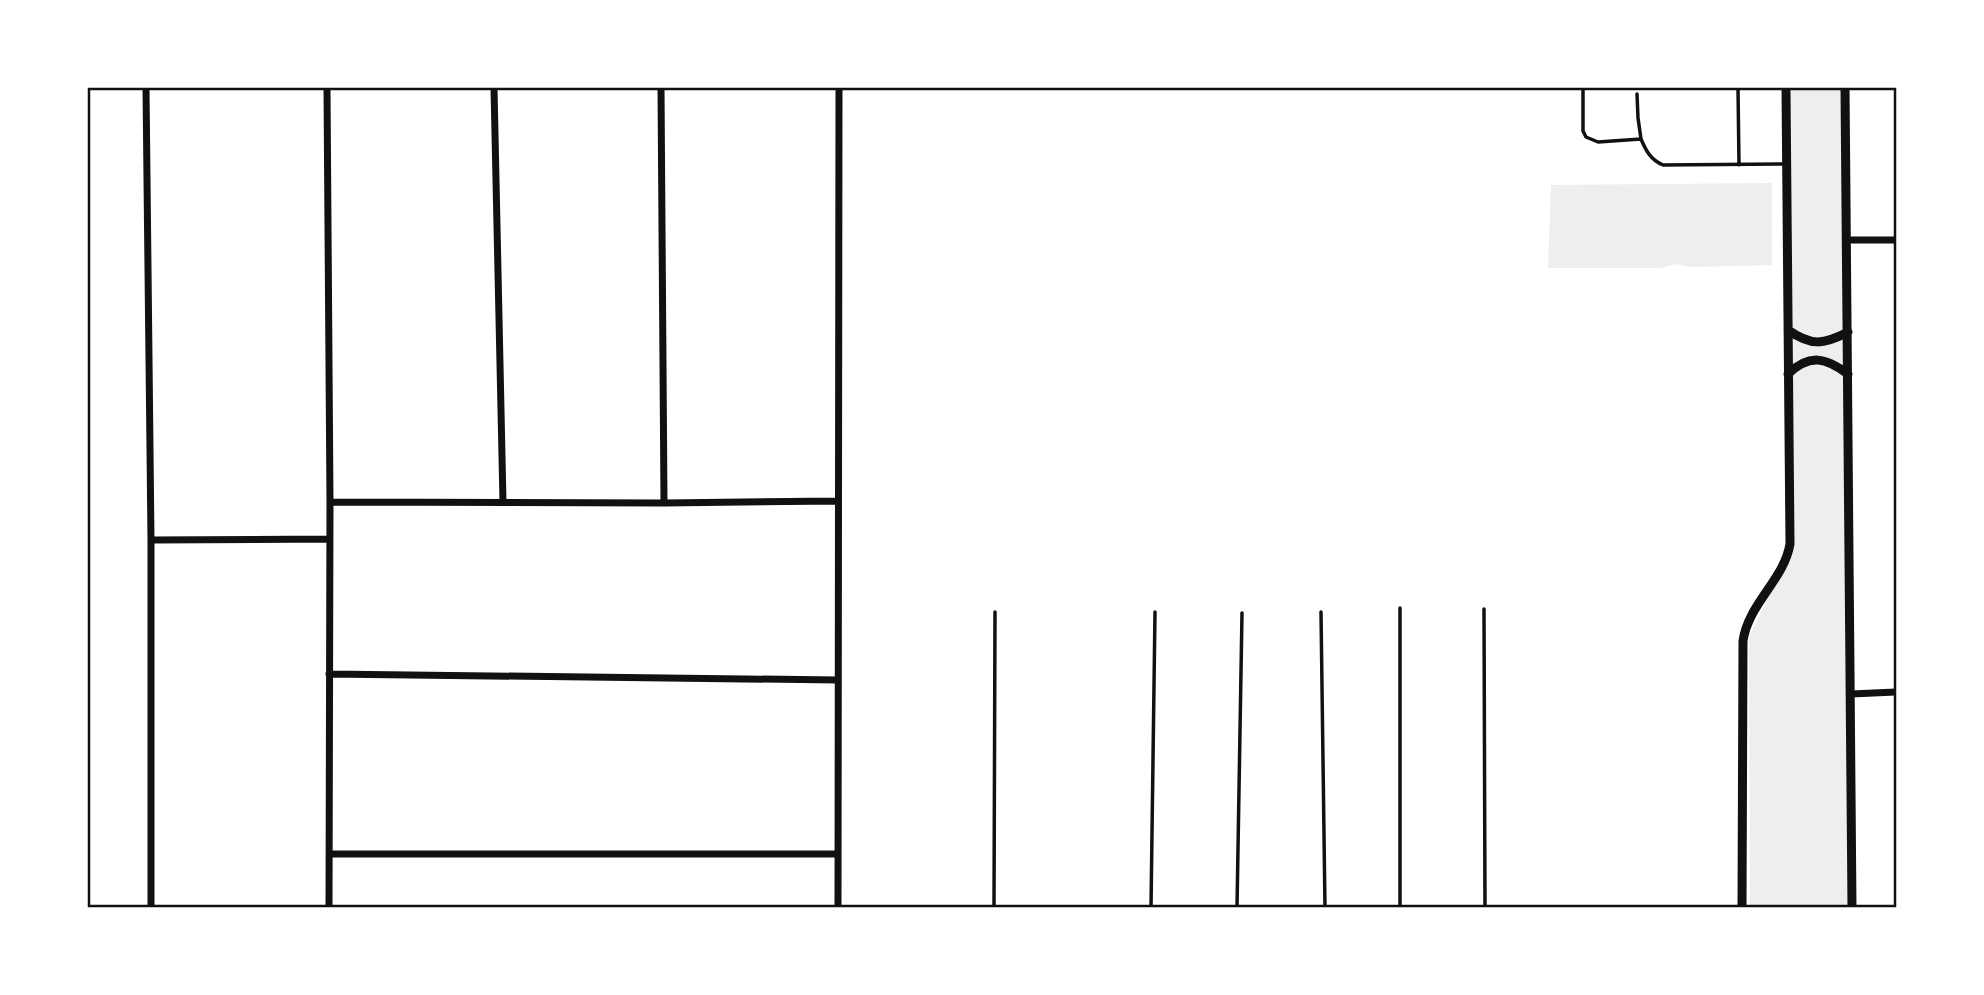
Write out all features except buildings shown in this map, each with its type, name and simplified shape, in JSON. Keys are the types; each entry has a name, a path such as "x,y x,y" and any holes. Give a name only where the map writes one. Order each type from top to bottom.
{"street":[{"path":"146,88 151,540 151,908"},
{"path":"327,88 329,908"},
{"path":"494,88 503,502"},
{"path":"661,88 664,503"},
{"path":"838,908 839,88"},
{"path":"1742,908 1743,640 1747,626 1786,558 1790,544 1786,88"},
{"path":"1845,88 1852,908"},
{"path":"1847,240 1896,240"},
{"path":"1788,330 1812,342 1830,341 1848,332"},
{"path":"1788,373 1800,363 1815,359 1831,362 1848,374"},
{"path":"330,502 664,503 837,500"},
{"path":"151,540 329,539"},
{"path":"329,674 838,680"},
{"path":"1851,694 1896,692"},
{"path":"330,854 838,854"}],"lane":[{"path":"1583,88 1583,131 1586,137 1598,142 1641,139"},
{"path":"1738,88 1739,164"},
{"path":"1637,94 1641,139 1655,162 1663,165 1787,164"},
{"path":"1400,908 1401,608"},
{"path":"1484,609 1485,908"},
{"path":"994,908 995,612"},
{"path":"1151,908 1155,612"},
{"path":"1321,612 1325,908"},
{"path":"1237,908 1242,613"}],"shaded area":[{"path":"1791,88 1850,88 1854,907 1750,907 1749,637 1794,545"},
{"path":"1772,183 1772,265 1691,267 1676,264 1661,268 1548,268 1551,185"}]}
